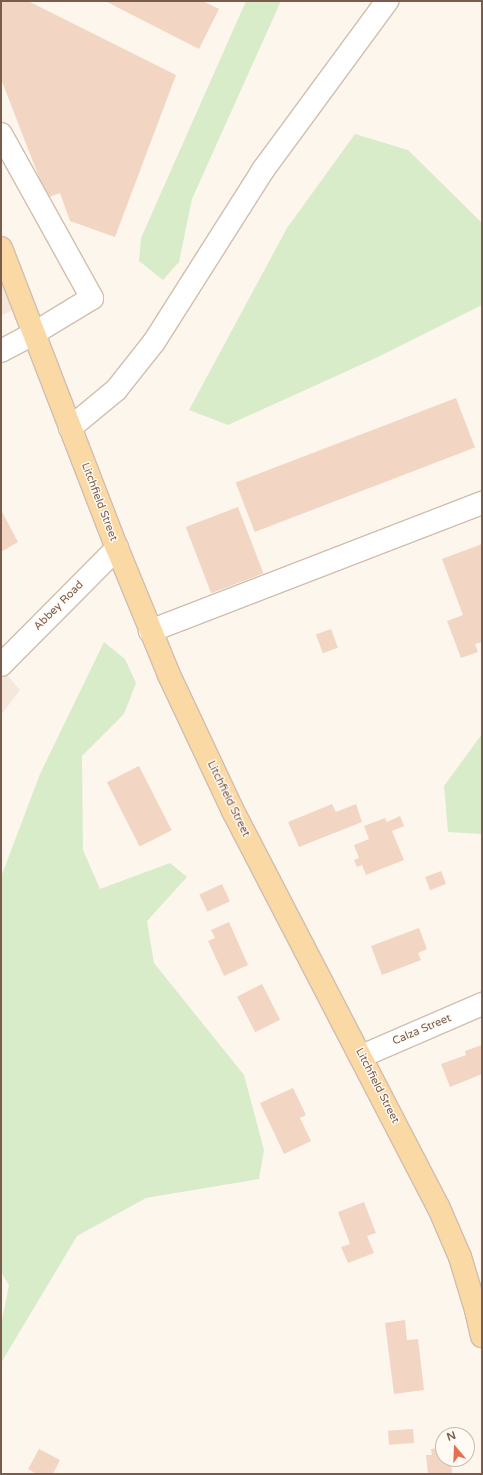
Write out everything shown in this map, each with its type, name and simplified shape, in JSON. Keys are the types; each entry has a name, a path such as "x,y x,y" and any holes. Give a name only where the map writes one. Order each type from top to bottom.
{"main road":[{"name":"Litchfield Street","path":"1,248 33,334 150,631 233,811 362,1056 438,1206 460,1257 482,1336"}],"street":[{"path":"70,428 116,390 154,342 263,170 387,1"},
{"path":"1,134 92,298 33,334 1,351"},
{"path":"150,631 482,503"},
{"name":"Abbey Road","path":"1,665 117,548"},
{"name":"Calza Street","path":"362,1056 482,1004"}],"shaded area":[{"path":"1,248 22,305 1,316"},
{"path":"1,668 20,690 1,715"}],"green space":[{"path":"246,1 281,1 192,199 179,262 163,280 139,261 141,238"},
{"path":"355,134 408,150 482,223 482,305 378,357 228,425 189,410 287,228"},
{"path":"104,642 125,659 136,683 124,714 82,756 83,850 100,889 170,863 187,877 147,921 154,963 244,1075 264,1150 259,1179 146,1198 77,1236 1,1363 1,1325 9,1285 1,1272 1,877 40,774"},
{"path":"482,734 482,834 448,832 444,786"}],"building":[{"path":"1,1 28,1 176,75 115,237 70,221 60,193 47,198 1,79"},
{"path":"105,1 203,1 219,9 199,49"},
{"path":"456,398 475,447 255,532 236,483"},
{"path":"238,507 263,573 211,593 186,527"},
{"path":"1,510 18,542 1,552"},
{"path":"482,544 482,642 475,644 478,652 461,658 447,621 463,615 442,559"},
{"path":"331,629 338,648 323,653 316,634"},
{"path":"139,766 172,830 140,846 107,782"},
{"path":"332,804 336,812 356,804 362,822 299,847 288,822"},
{"path":"400,816 404,826 392,831 404,860 366,875 362,865 357,867 354,860 359,858 354,845 369,839 364,826 385,818 387,822"},
{"path":"441,871 446,884 430,890 425,877"},
{"path":"222,884 230,901 207,912 199,895"},
{"path":"229,922 248,965 224,976 208,941 215,938 211,930"},
{"path":"419,928 427,949 418,953 421,960 382,975 371,946"},
{"path":"262,984 280,1020 255,1032 237,997"},
{"path":"482,1045 482,1074 450,1087 441,1064 466,1055 465,1051"},
{"path":"293,1088 306,1115 300,1118 311,1141 284,1154 260,1103"},
{"path":"364,1202 376,1233 367,1236 374,1253 348,1263 341,1247 350,1244 338,1212"},
{"path":"405,1320 407,1340 418,1339 424,1390 394,1394 385,1323"},
{"path":"413,1429 414,1443 389,1445 388,1431"},
{"path":"435,1448 435,1467 452,1467 452,1474 428,1474 426,1455 432,1455 431,1449"},
{"path":"39,1449 60,1460 53,1474 37,1474 28,1469"}]}
